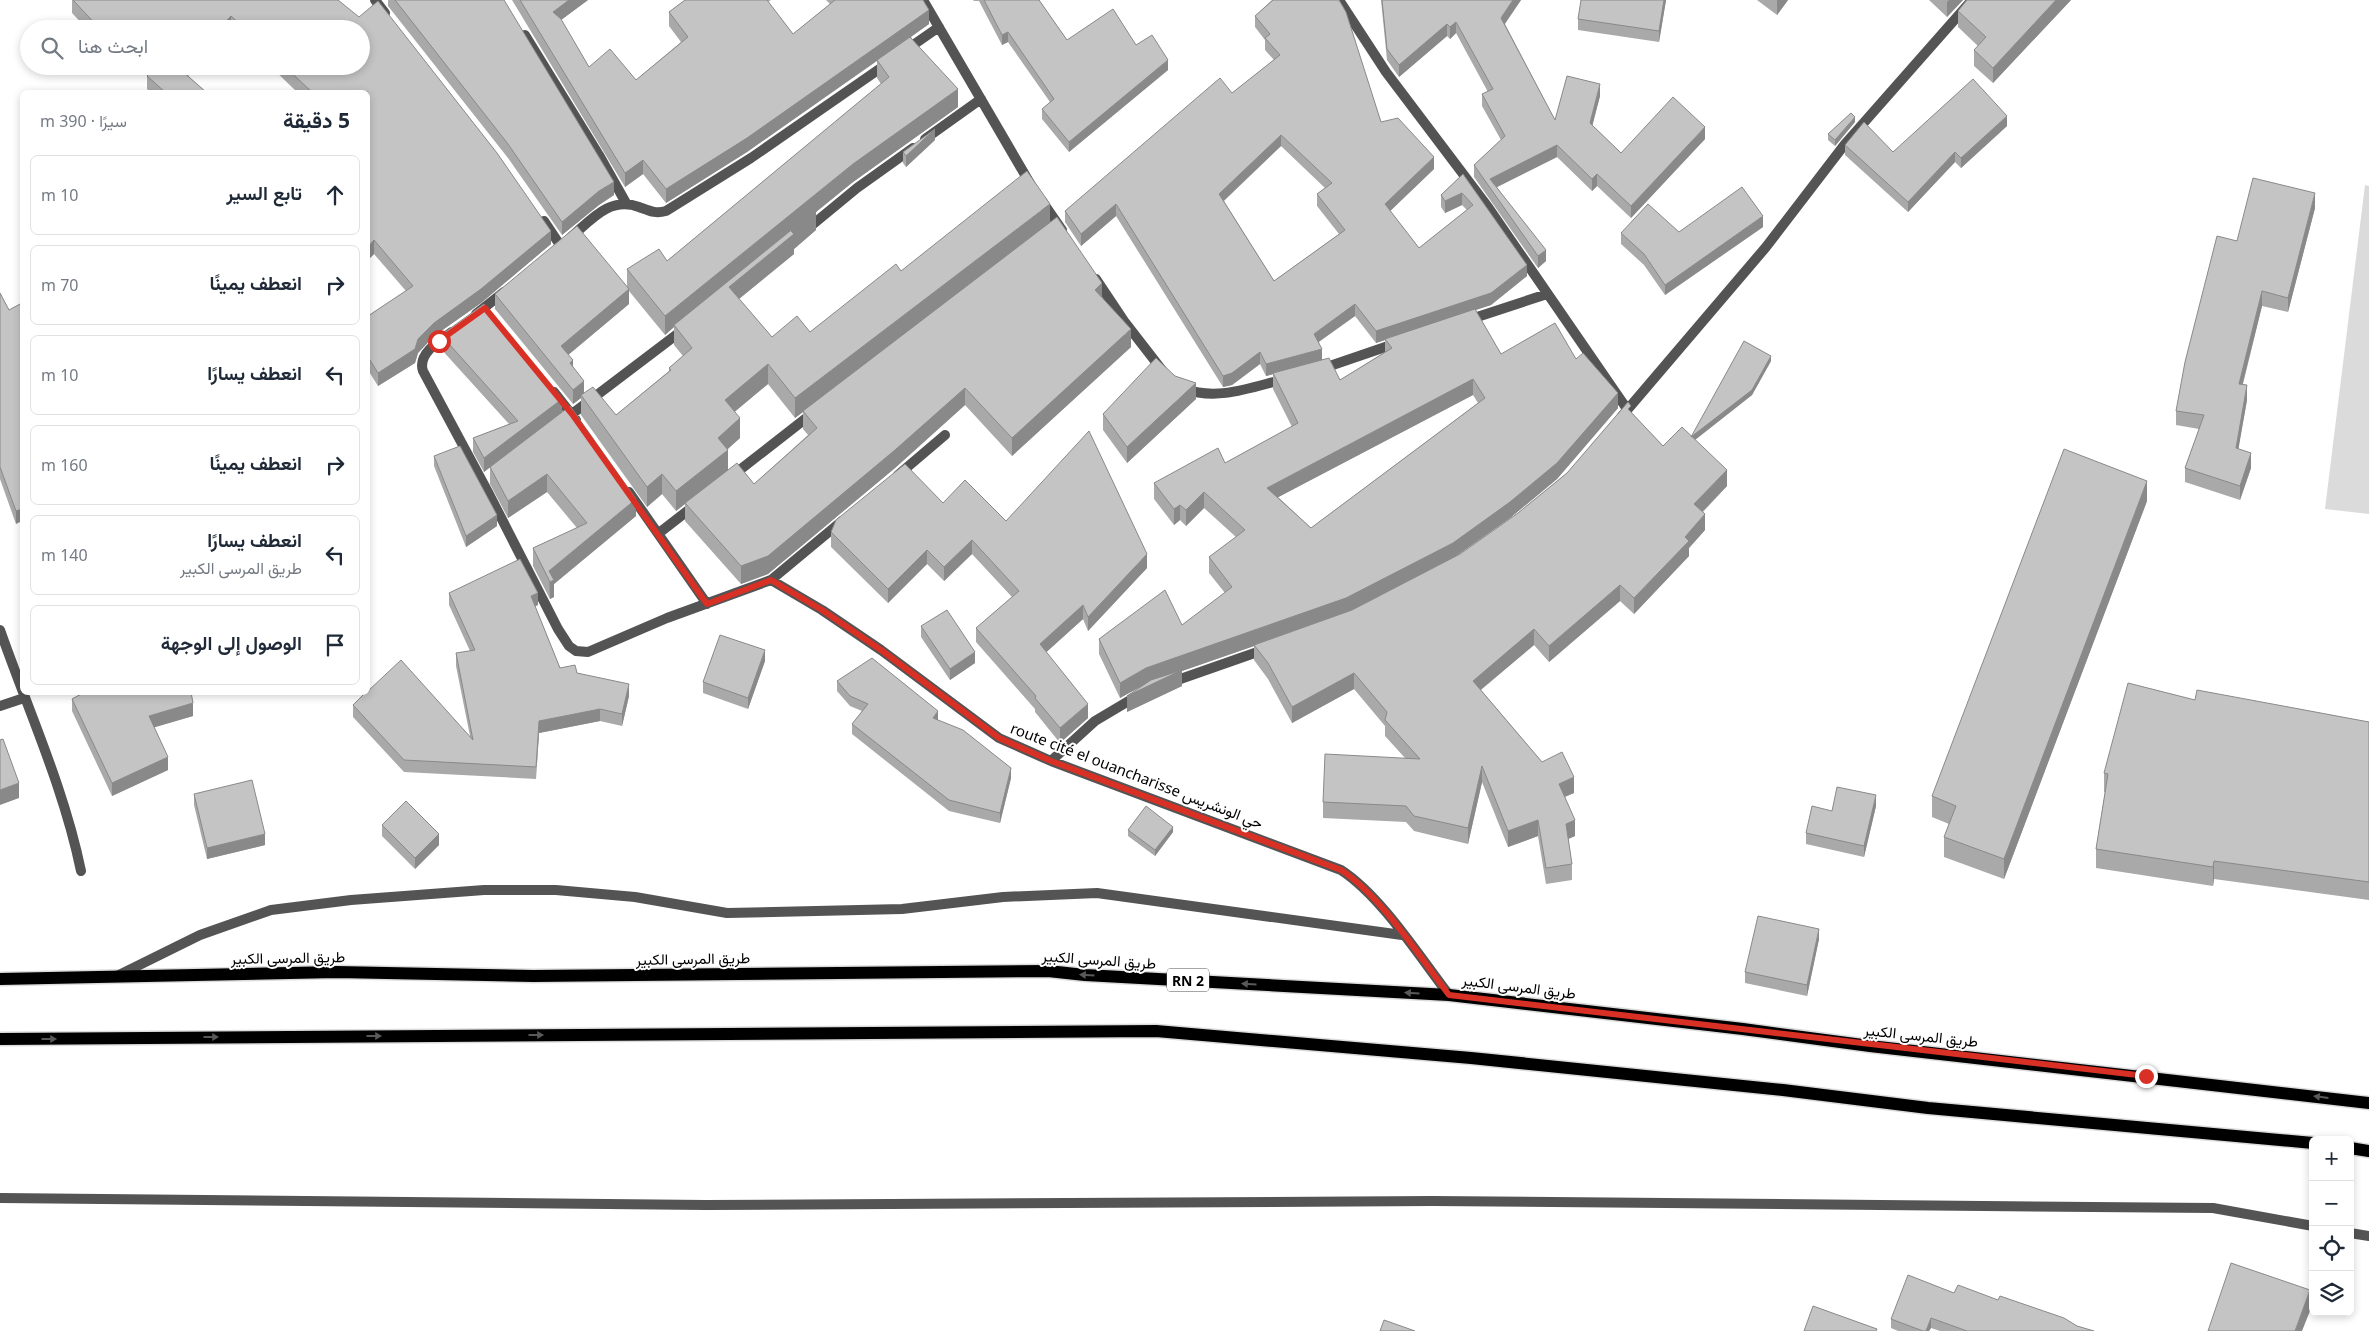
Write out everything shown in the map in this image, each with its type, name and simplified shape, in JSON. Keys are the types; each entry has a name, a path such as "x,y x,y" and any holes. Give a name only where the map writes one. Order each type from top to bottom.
{"main road":[{"name":"طريق المرسى الكبير","path":"0,979 337,972 533,976 1048,971 1086,975 1449,995 1743,1028 1870,1046 2369,1103"},
{"path":"0,1039 1156,1031 1471,1058 1938,1108 2309,1143"},
{"path":"2354,1149 2369,1151"}],"street":[{"path":"375,0 393,23"},
{"path":"923,0 1033,187 1055,228 1070,241"},
{"path":"1338,0 1386,72 1488,207 1627,409"},
{"path":"1614,424 1766,247 1845,144 1972,0"},
{"path":"540,215 557,248 613,204 626,203 654,213 666,211 751,158 939,27"},
{"path":"521,29 599,155 626,203"},
{"path":"796,238 857,188 981,99"},
{"path":"1091,273 1124,321 1176,383 1193,392 1221,395 1292,377"},
{"path":"515,283 488,311 466,322 426,353 421,366 486,479 544,604 568,646 576,651 588,652 667,618 771,580 854,511"},
{"path":"1459,323 1547,294"},
{"path":"557,426 696,320"},
{"path":"1310,372 1406,340"},
{"path":"547,384 583,430"},
{"path":"720,485 820,408"},
{"path":"892,480 945,436"},
{"path":"624,486 659,533 707,604"},
{"path":"659,533 705,497"},
{"name":"route cité el ouancharisse حي الونشريس","path":"771,580 822,610 881,650 999,738 1051,761 1341,870 1359,881 1449,995"},
{"path":"0,630 20,687"},
{"path":"1051,761 1095,721 1153,688 1276,646"},
{"path":"23,695 53,772 73,835 80,871"},
{"path":"0,706 24,698"},
{"path":"117,976 200,935 271,910 350,900 484,890 556,890 635,897 728,913 902,909 1003,897 1097,893 1402,935"},
{"path":"0,1198 696,1205 1443,1201 2213,1208 2309,1225"},
{"path":"2354,1234 2369,1236"}],"shaded area":[{"path":"2365,185 2369,186 2369,514 2325,509"}],"building":[{"path":"73,0 338,0 359,17 378,1 497,153 551,231 481,289 434,323 418,339 415,349 378,373 370,360 370,315 413,286 374,240 370,245 370,90 310,90 294,75 370,75 370,20 235,20 231,16 227,20 92,20"},
{"path":"395,0 504,0 614,182 599,191 562,222 508,144"},
{"path":"520,0 569,0 553,12 561,19 589,67 610,49 636,80 688,37 669,12 685,0 767,0 793,34 835,0 923,0 929,10 747,138 666,189 643,160 625,173"},
{"path":"984,0 1039,0 1067,40 1113,9 1136,45 1152,35 1168,60 1069,142 1042,109 1054,99 1008,32 1002,35"},
{"path":"1273,0 1339,0 1346,12 1381,122 1398,118 1434,157 1385,204 1419,248 1473,205 1462,193 1445,201 1441,195 1463,174 1527,265 1491,293 1376,331 1355,304 1314,334 1322,349 1266,364 1260,352 1232,373 1223,376 1116,204 1081,234 1065,211 1220,78 1232,93 1280,55 1265,38 1270,34 1255,16","holes":["1281,135 1332,183 1317,194 1345,230 1274,281 1219,194"]},
{"path":"1382,0 1513,0 1501,18 1555,120 1567,76 1600,84 1590,123 1621,153 1673,97 1705,127 1631,206 1597,174 1592,179 1557,145 1490,179 1546,250 1538,256 1474,165 1505,136 1482,94 1493,89 1456,22 1450,27 1447,24 1399,65 1387,49"},
{"path":"1581,0 1664,0 1659,31 1578,19"},
{"path":"1967,0 2056,0 1993,68 1974,50 1986,37 1958,11"},
{"path":"910,37 958,89 853,164 665,316 627,269 659,249 667,261 889,77 877,60"},
{"path":"187,75 204,90 163,90 147,76"},
{"path":"1973,79 2007,116 1961,158 1955,152 1908,202 1845,145 1864,122 1893,152"},
{"path":"1851,113 1855,117 1835,140 1828,134"},
{"path":"935,129 906,156 903,152"},
{"path":"1027,171 1050,204 795,398 768,364 725,400 740,418 718,438 728,450 676,491 662,474 647,487 581,395 593,387 616,415 671,370 669,368 692,348 674,325 816,210 791,231 794,234 729,287 772,337 797,316 810,332 896,264 901,271"},
{"path":"2253,178 2315,193 2288,298 2262,291 2239,384 2247,385 2236,448 2251,453 2240,486 2185,468 2204,415 2176,411 2185,362 2217,236 2237,241"},
{"path":"1742,187 1763,216 1665,285 1644,254 1621,233 1648,204 1679,232"},
{"path":"1057,217 1102,283 1095,290 1131,329 1012,438 965,388 895,450 768,556 741,566 685,503 737,463 754,484 817,428 803,411"},
{"path":"577,226 629,289 561,346 573,360 570,363 584,381 573,390 495,294"},
{"path":"0,293 9,310 20,304 20,510 16,511 0,467"},
{"path":"484,304 562,399 484,458 473,438 518,421 441,335"},
{"path":"1475,309 1501,354 1555,323 1576,359 1583,353 1618,393 1557,463 1510,502 1453,543 1346,598 1146,668 1120,683 1099,639 1165,590 1182,625 1232,587 1209,557 1245,530 1204,492 1186,510 1180,505 1174,509 1154,483 1218,448 1225,463 1298,423 1273,373 1329,358 1340,380 1392,348 1385,339","holes":["1473,379 1485,398 1311,528 1267,488"]},
{"path":"1744,341 1771,356 1752,390 1691,437"},
{"path":"1156,358 1175,376 1196,383 1127,447 1103,414"},
{"path":"1628,402 1631,406 1628,409 1663,446 1682,427 1727,470 1694,504 1705,514 1685,537 1689,541 1634,598 1620,585 1549,646 1534,629 1473,681 1542,762 1562,752 1574,777 1559,784 1575,820 1566,824 1572,864 1546,868 1538,820 1508,831 1482,766 1468,828 1414,816 1406,806 1323,802 1325,754 1420,759 1385,720 1387,712 1354,673 1292,707 1268,663 1254,645 1352,610 1460,554 1518,513 1567,473"},
{"path":"570,406 636,499 549,571 554,580 550,582 533,548 587,523 547,474 508,501 490,467"},
{"path":"1089,431 1147,554 1088,617 1083,605 1040,644 1088,704 1060,728 1035,698 1036,696 976,628 1019,591 972,540 944,567 927,550 888,589 831,532 836,520 905,464 943,503 965,480 1006,521"},
{"path":"460,446 497,515 466,536 434,456"},
{"path":"2064,449 2147,481 2004,859 1944,837 1956,806 1932,796"},
{"path":"520,559 538,593 531,596 560,668 575,665 577,673 629,684 622,714 600,709 539,721 536,767 404,760 353,705 363,695 370,695 370,689 401,660 473,740 456,653 475,650 449,593"},
{"path":"947,610 975,652 950,669 921,626"},
{"path":"720,635 765,650 748,698 703,682"},
{"path":"872,658 938,711 933,718 963,730 1011,768 1000,813 949,800 852,724 868,704 850,696 837,681"},
{"path":"1182,670 1127,696 1151,680"},
{"path":"2128,683 2195,700 2197,690 2369,722 2369,882 2214,861 2213,867 2096,849 2108,774 2104,773"},
{"path":"79,695 192,695 193,703 149,716 168,757 112,783 72,699"},
{"path":"3,739 19,783 0,790 0,740"},
{"path":"252,780 265,834 207,848 194,794"},
{"path":"1837,787 1876,795 1864,846 1806,833 1812,806 1832,811"},
{"path":"406,801 439,834 415,858 382,825"},
{"path":"1146,806 1173,827 1155,850 1128,830"},
{"path":"1758,916 1819,929 1807,985 1745,972"},
{"path":"2231,1263 2309,1290 2295,1331 2208,1331"},
{"path":"1908,1275 1954,1293 1958,1285 1998,1300 2000,1296 2064,1318 2077,1326 2094,1331 1967,1331 1931,1318 1926,1331 1923,1331 1891,1319"},
{"path":"1813,1306 1877,1329 1876,1331 1804,1331"},
{"path":"1384,1320 1415,1331 1380,1331"}],"route":[{"path":"439,341 485,308 572,414 659,533 707,604 771,580 822,610 881,650 999,738 1051,761 1341,870 1359,881 1449,995 1743,1028 1870,1046 2146,1076"}]}
